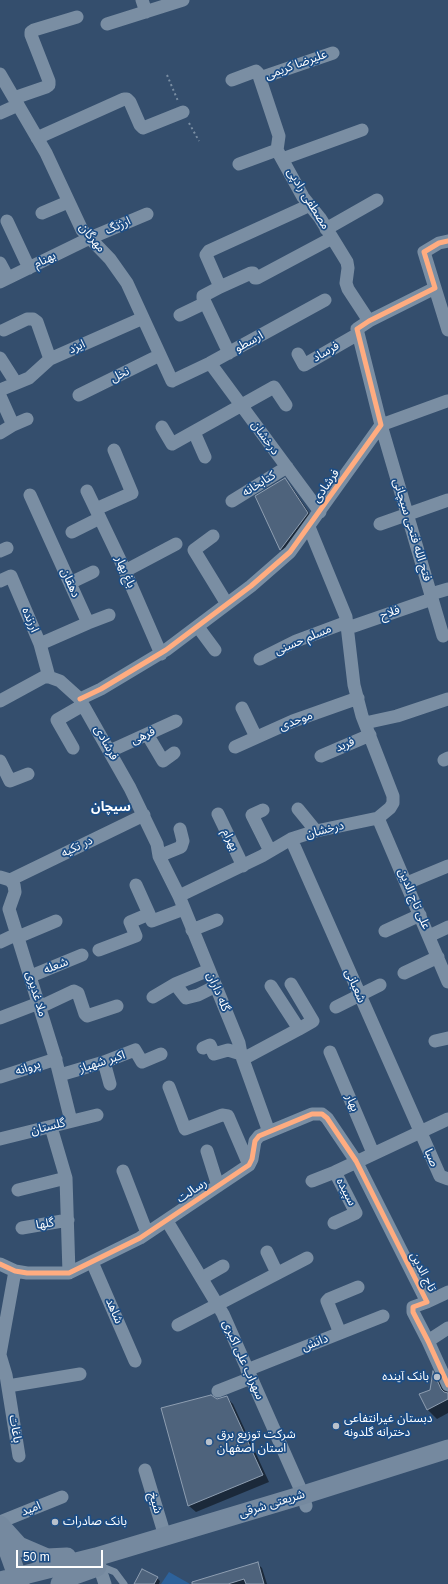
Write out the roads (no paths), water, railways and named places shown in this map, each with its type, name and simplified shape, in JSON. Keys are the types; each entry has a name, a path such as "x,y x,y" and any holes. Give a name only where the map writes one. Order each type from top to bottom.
{"main road":[{"name":"شریعتی شرقی","path":"15,1581 101,1569 448,1449"},
{"name":"شریعتی شرقی","path":"101,1569 165,1536 448,1462"},
{"path":"0,1524 19,1546 47,1558 101,1569"},
{"path":"0,1528 15,1581"},
{"path":"60,1584 72,1576 101,1569"}],"street":[{"path":"107,24 144,6 183,0"},
{"path":"0,112 49,85 49,81 31,32 76,17"},
{"name":"علیرضا کریمی","path":"232,80 259,75 333,52"},
{"name":"مهرگان","path":"0,74 46,153 82,230 110,259 127,283 172,382"},
{"name":"مصطفی رادپی","path":"259,75 278,136 280,154 303,197 310,205 347,262 348,268 346,283 348,289 369,321"},
{"path":"37,138 124,99 127,99 130,102 140,125 143,128 183,112"},
{"path":"239,164 280,154 362,130"},
{"path":"229,353 203,296 251,273 253,273 255,278 257,278 329,234 377,200"},
{"path":"42,213 68,202"},
{"path":"220,287 207,260 206,255 209,251 310,205"},
{"name":"ارژنگ","path":"90,238 147,214"},
{"path":"7,221 29,268"},
{"name":"بهنام","path":"4,280 90,238"},
{"path":"448,241 439,243 424,252 448,330"},
{"path":"0,263 4,280"},
{"path":"435,288 369,321 357,329 380,425 447,401"},
{"name":"ارسطو","path":"172,382 229,353 325,300"},
{"path":"180,315 205,303"},
{"name":"ایزد","path":"0,390 29,378 50,359 143,318"},
{"path":"4,330 27,319 33,319 37,322 50,359"},
{"name":"فرساد","path":"298,354 304,365 358,334"},
{"name":"نخل","path":"79,395 160,356"},
{"path":"0,358 16,383"},
{"name":"درخشان","path":"210,363 320,512"},
{"path":"162,427 172,444 274,387 286,405"},
{"path":"0,396 13,425"},
{"path":"0,433 27,419"},
{"name":"فرشادی","path":"82,702 161,654 251,586 290,552 320,512 380,425"},
{"name":"فتح الله فتحی سیچانی","path":"380,425 444,636"},
{"path":"194,432 205,457"},
{"path":"72,532 132,493 114,450"},
{"name":"کتابخانه","path":"232,501 287,467"},
{"name":"باغ بهار","path":"87,491 125,571 161,654"},
{"name":"دهقان","path":"30,495 88,623"},
{"path":"380,524 448,500"},
{"path":"309,527 348,625 354,685 368,729 393,796 393,803 390,808 378,818"},
{"path":"213,536 194,550 227,604"},
{"path":"125,571 176,544"},
{"path":"70,583 93,572"},
{"name":"ارزنده","path":"0,581 11,576 40,644 50,677"},
{"name":"فلاح","path":"348,625 448,589"},
{"path":"40,644 109,615"},
{"name":"مسلم حسنی","path":"260,659 296,641 348,625"},
{"path":"198,627 215,650"},
{"path":"0,701 44,677 50,677"},
{"name":"فرشادی","path":"50,677 60,681 82,702 144,815"},
{"name":"موحدی","path":"235,746 294,721 358,698"},
{"path":"368,729 397,716 448,699"},
{"path":"73,748 57,720 82,702"},
{"path":"242,708 256,737"},
{"name":"فرهی","path":"110,751 176,721"},
{"name":"فربد","path":"320,756 368,729"},
{"path":"147,734 163,761 174,753"},
{"path":"0,761 10,782 28,774"},
{"path":"298,809 316,831"},
{"path":"263,810 252,815 270,851"},
{"name":"بهرام","path":"218,814 243,866"},
{"name":"گله داران","path":"144,815 156,844 159,856 181,902 239,1043 242,1057 269,1132"},
{"name":"در تکیه","path":"5,878 144,815"},
{"name":"درخشان","path":"149,914 152,921 181,902 291,839 316,831 378,818"},
{"name":"علی تاج الدین","path":"378,818 448,982"},
{"path":"159,856 181,847 183,841 180,829"},
{"name":"شعبانی","path":"291,839 420,1132"},
{"path":"407,883 448,866"},
{"name":"ملا غدیری","path":"5,878 14,885 15,892 9,909 56,1059 72,1121"},
{"path":"99,950 136,936 130,922 149,914 136,885"},
{"path":"385,931 420,915"},
{"path":"192,930 218,920"},
{"path":"0,942 56,921"},
{"path":"429,936 448,927"},
{"name":"شعله","path":"30,976 82,955"},
{"path":"404,973 438,957"},
{"path":"153,997 175,984 209,970"},
{"path":"175,984 186,998 198,995 216,986"},
{"path":"203,1048 210,1045 214,1054 228,1050 242,1057 313,1021 291,984"},
{"path":"336,1006 380,985"},
{"path":"271,986 299,1029"},
{"path":"0,1018 74,992 78,993 87,1016 117,1006"},
{"path":"435,1041 448,1038"},
{"name":"اکبر شهباز","path":"60,1075 104,1062 135,1050 142,1062 161,1054"},
{"name":"بهار","path":"330,1052 373,1153"},
{"name":"پروانه","path":"0,1077 56,1059"},
{"path":"104,1062 110,1084"},
{"path":"169,1086 185,1129 222,1115 228,1116 249,1165"},
{"path":"249,1165 252,1159 255,1141 259,1136 312,1114 322,1114 327,1118 356,1161 448,1119"},
{"name":"گلستان","path":"0,1139 97,1115"},
{"path":"51,1127 66,1178 69,1273"},
{"name":"صبا","path":"420,1132 440,1176 448,1179"},
{"path":"206,1152 218,1186"},
{"name":"سپیده","path":"334,1223 356,1213 335,1172 356,1161"},
{"name":"تاج الدین","path":"356,1161 427,1302 412,1309 448,1385"},
{"name":"رسالت","path":"0,1264 15,1271 27,1273 69,1273 147,1233 167,1221 249,1165"},
{"path":"123,1171 147,1233"},
{"path":"312,1181 335,1172"},
{"path":"18,1190 66,1178"},
{"name":"گلها","path":"22,1228 68,1220"},
{"name":"سهراب علی اکبری","path":"167,1221 223,1314 304,1500"},
{"path":"267,1252 277,1273"},
{"path":"178,1325 307,1258"},
{"name":"شاهد","path":"92,1262 135,1361"},
{"path":"202,1278 223,1266"},
{"name":"باغات","path":"15,1271 0,1358 6,1375 19,1456"},
{"path":"340,1333 327,1301 358,1287"},
{"path":"427,1302 448,1292"},
{"name":"دانش","path":"218,1390 249,1374 340,1333 383,1316"},
{"path":"428,1341 448,1328"},
{"path":"8,1386 80,1374"},
{"name":"شیخ","path":"145,1470 165,1536"},
{"name":"امید","path":"0,1524 62,1497"}],"lane":[{"path":"101,1569 115,1572 124,1584"}],"place":[{"name":"بانک آینده","path":"437,1377"},
{"name":"دبستان غیرانتفاعی دخترانه گلدونه","path":"336,1426"},
{"name":"شرکت توزیع برق استان اصفهان","path":"209,1442"},
{"name":"بانک صادرات","path":"55,1522"}],"district":[{"name":"سیچان","path":"111,807"}]}
